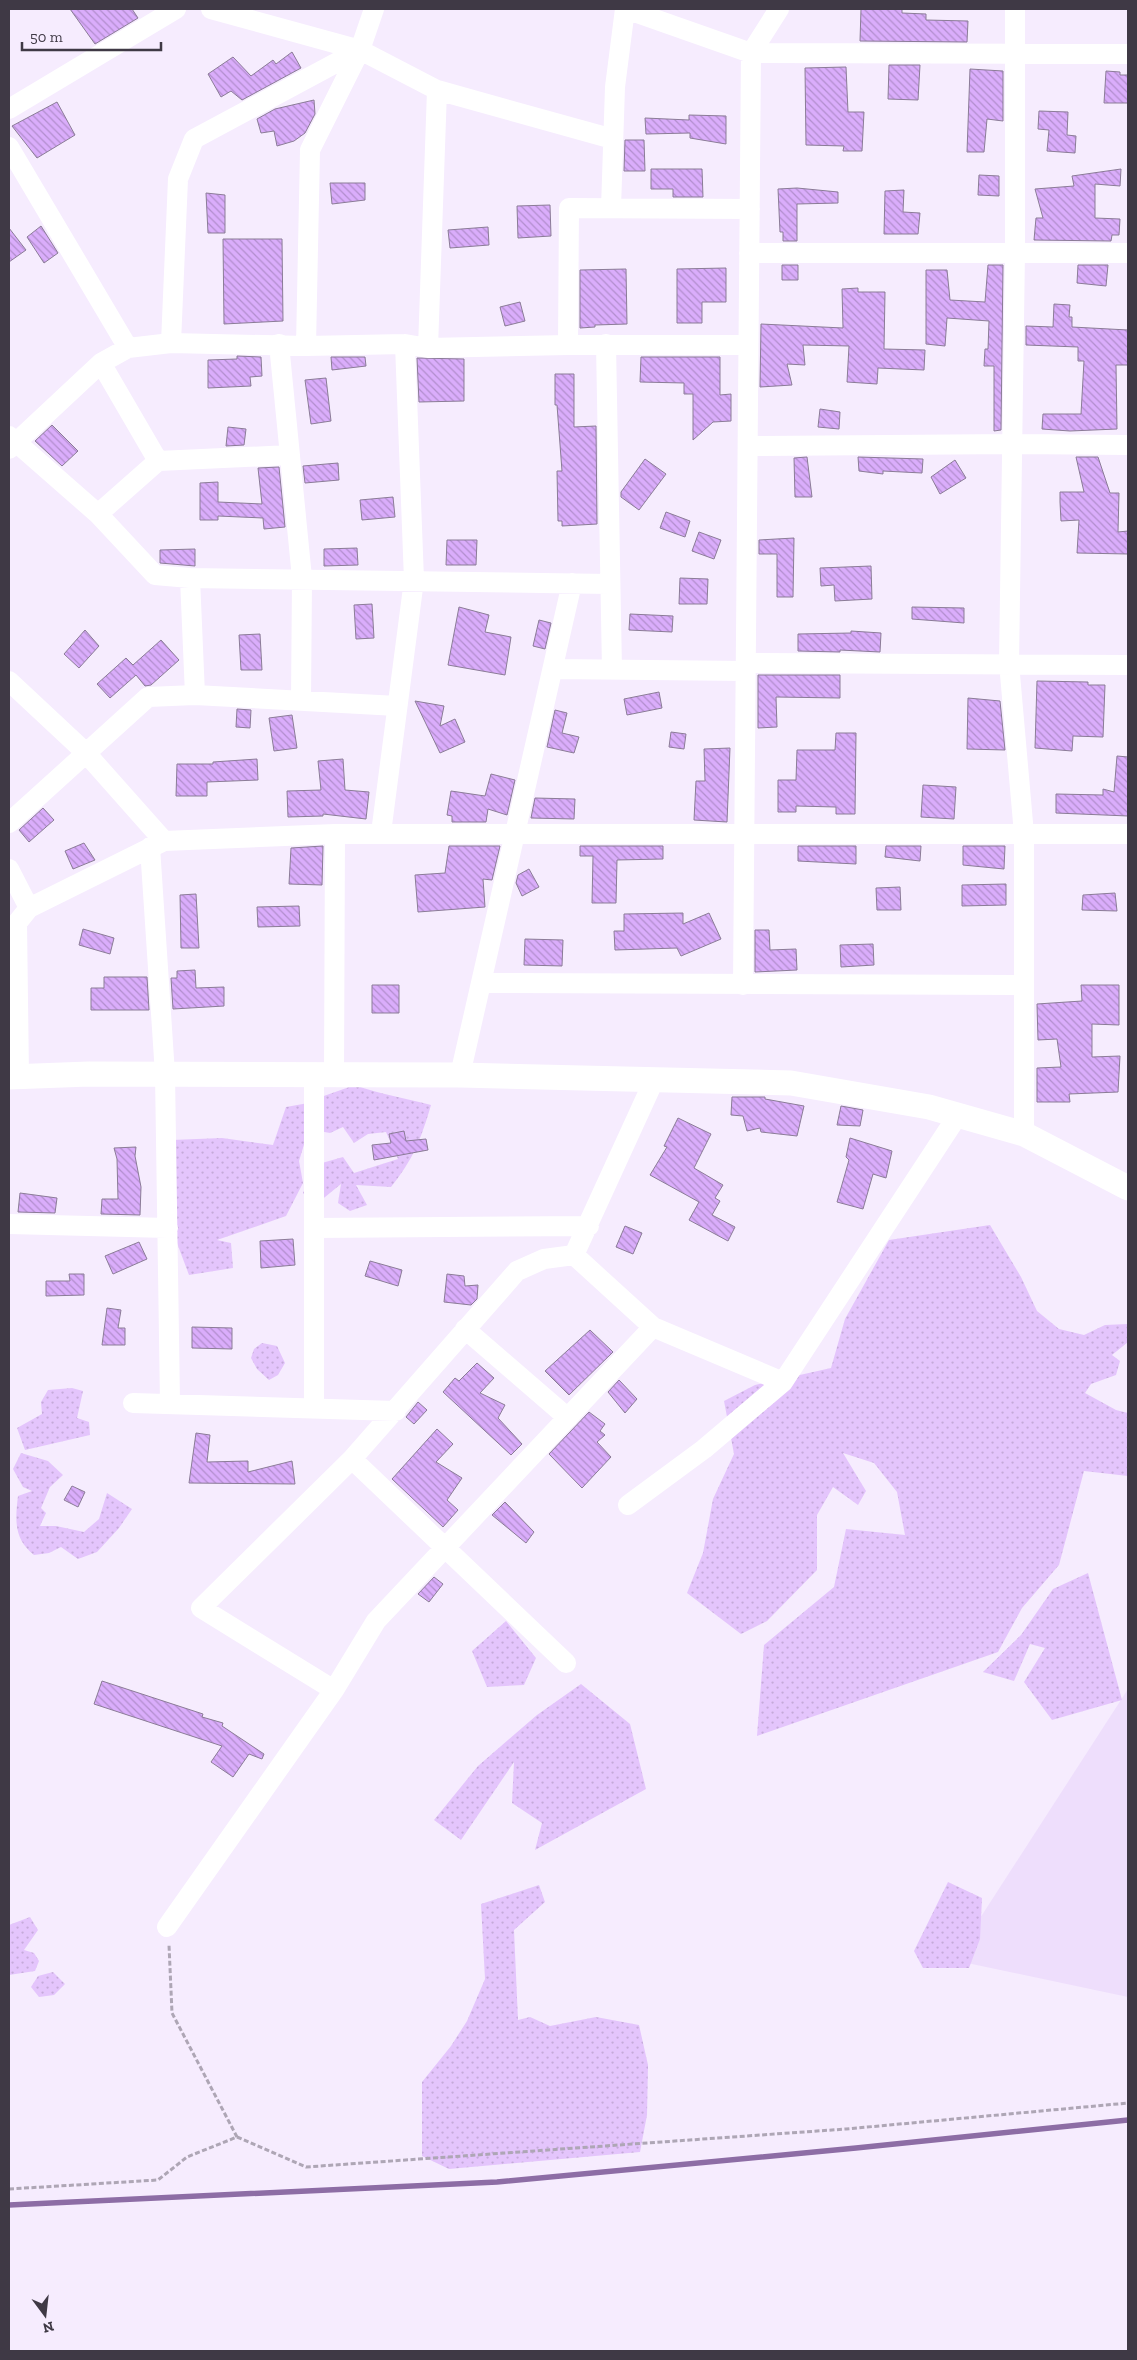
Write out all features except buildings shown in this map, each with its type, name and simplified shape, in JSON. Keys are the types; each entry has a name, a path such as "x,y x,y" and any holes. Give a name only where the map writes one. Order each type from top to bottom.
{"street":[{"path":"9,109 176,9"},
{"path":"211,9 360,50 437,90 613,139"},
{"path":"306,346 310,150 360,50 374,9"},
{"path":"611,208 616,87 626,9 751,53 1128,54"},
{"path":"743,985 751,53 779,9"},
{"path":"1015,9 1015,252 1009,663 1024,834 1024,1134"},
{"path":"171,343 178,179 194,139 360,50"},
{"path":"428,348 437,90"},
{"path":"9,147 128,348"},
{"path":"568,344 569,208 750,209"},
{"path":"749,253 1128,253"},
{"path":"610,584 302,578 190,578 155,575 98,514 11,443 102,363 128,348 171,343 306,346 405,344 428,348 568,344 748,344"},
{"path":"278,344 302,578 301,700"},
{"path":"381,833 414,580 405,344"},
{"path":"606,344 612,670"},
{"path":"102,363 158,461"},
{"path":"748,446 1013,444 1128,446"},
{"path":"98,514 158,461 290,455"},
{"path":"190,578 195,695"},
{"path":"460,1075 572,583"},
{"path":"553,669 612,670 1009,663 1128,665"},
{"path":"9,681 85,752 157,844 165,1074 170,1403"},
{"path":"9,824 85,752 148,697 195,695 397,706"},
{"path":"1128,834 381,833 157,844 29,908 17,923 14,1077 165,1074 460,1075 655,1078 791,1083 929,1106 1024,1134 1128,1188"},
{"path":"314,1408 314,1228 324,1075 335,834"},
{"path":"9,869 29,908"},
{"path":"481,983 1024,985"},
{"path":"574,1255 655,1078"},
{"path":"628,1505 704,1449 783,1382 958,1115"},
{"path":"9,1224 168,1228"},
{"path":"314,1228 588,1226"},
{"path":"334,1690 201,1608 352,1459 518,1270 544,1259 574,1255 653,1327 783,1382"},
{"path":"167,1927 334,1690 376,1621 653,1327"},
{"path":"465,1329 568,1418"},
{"path":"133,1403 396,1411"},
{"path":"352,1459 566,1663"}],"path":[{"path":"167,1927 172,2013 236,2137 306,2167 846,2129 1128,2103"},
{"path":"9,2189 158,2180 186,2158 236,2137"}],"shaded area":[{"path":"355,1085 431,1105 424,1128 411,1158 391,1187 356,1185 367,1205 350,1211 338,1203 341,1184 314,1206 303,1193 315,1165 343,1157 354,1173 398,1159 386,1132 368,1134 354,1143 343,1127 330,1133 319,1131 321,1097"},
{"path":"314,1102 310,1125 299,1161 303,1183 286,1216 217,1240 231,1243 233,1268 189,1275 171,1227 172,1140 222,1138 273,1145 286,1107"},
{"path":"990,1225 1021,1277 1037,1311 1059,1329 1084,1335 1105,1325 1128,1324 1128,1342 1112,1355 1120,1361 1116,1375 1091,1384 1085,1393 1116,1410 1128,1413 1128,1476 1084,1471 1059,1565 1022,1608 998,1652 757,1736 764,1645 834,1587 846,1529 905,1535 897,1492 874,1463 843,1453 866,1491 858,1505 833,1487 817,1515 817,1570 767,1621 741,1634 687,1593 703,1553 713,1499 734,1454 724,1401 755,1385 831,1368 845,1319 889,1240"},
{"path":"262,1343 277,1346 285,1363 278,1375 269,1380 257,1369 251,1358 254,1349"},
{"path":"72,1388 83,1391 77,1418 89,1422 90,1435 25,1450 17,1428 42,1414 41,1402 48,1390"},
{"path":"21,1453 48,1461 63,1475 50,1487 41,1508 46,1513 40,1526 56,1526 84,1532 99,1519 107,1493 132,1509 119,1528 97,1552 78,1559 61,1547 49,1553 34,1555 27,1549 19,1536 16,1521 18,1496 32,1491 23,1487 13,1469"},
{"path":"1088,1573 1122,1700 1052,1720 1024,1682 1045,1648 1030,1644 1014,1681 983,1672 1021,1635 1053,1589"},
{"path":"506,1621 536,1658 524,1685 487,1687 472,1651"},
{"path":"581,1684 630,1724 646,1789 535,1850 542,1823 512,1803 514,1762 461,1840 434,1820 478,1766 537,1715"},
{"path":"1128,1689 1128,1997 953,1960"},
{"path":"948,1882 982,1898 980,1939 969,1968 923,1968 914,1951"},
{"path":"539,1885 545,1902 514,1930 518,2020 530,2017 550,2026 596,2017 639,2025 648,2065 647,2115 640,2152 449,2169 422,2156 422,2082 451,2046 467,2021 485,1979 481,1904"},
{"path":"30,1917 38,1930 24,1950 34,1953 39,1961 35,1971 9,1975 9,1925"},
{"path":"53,1972 65,1984 54,1995 39,1997 31,1987 38,1976"}],"waterway":[{"path":"9,2205 497,2182 1128,2120"}]}
